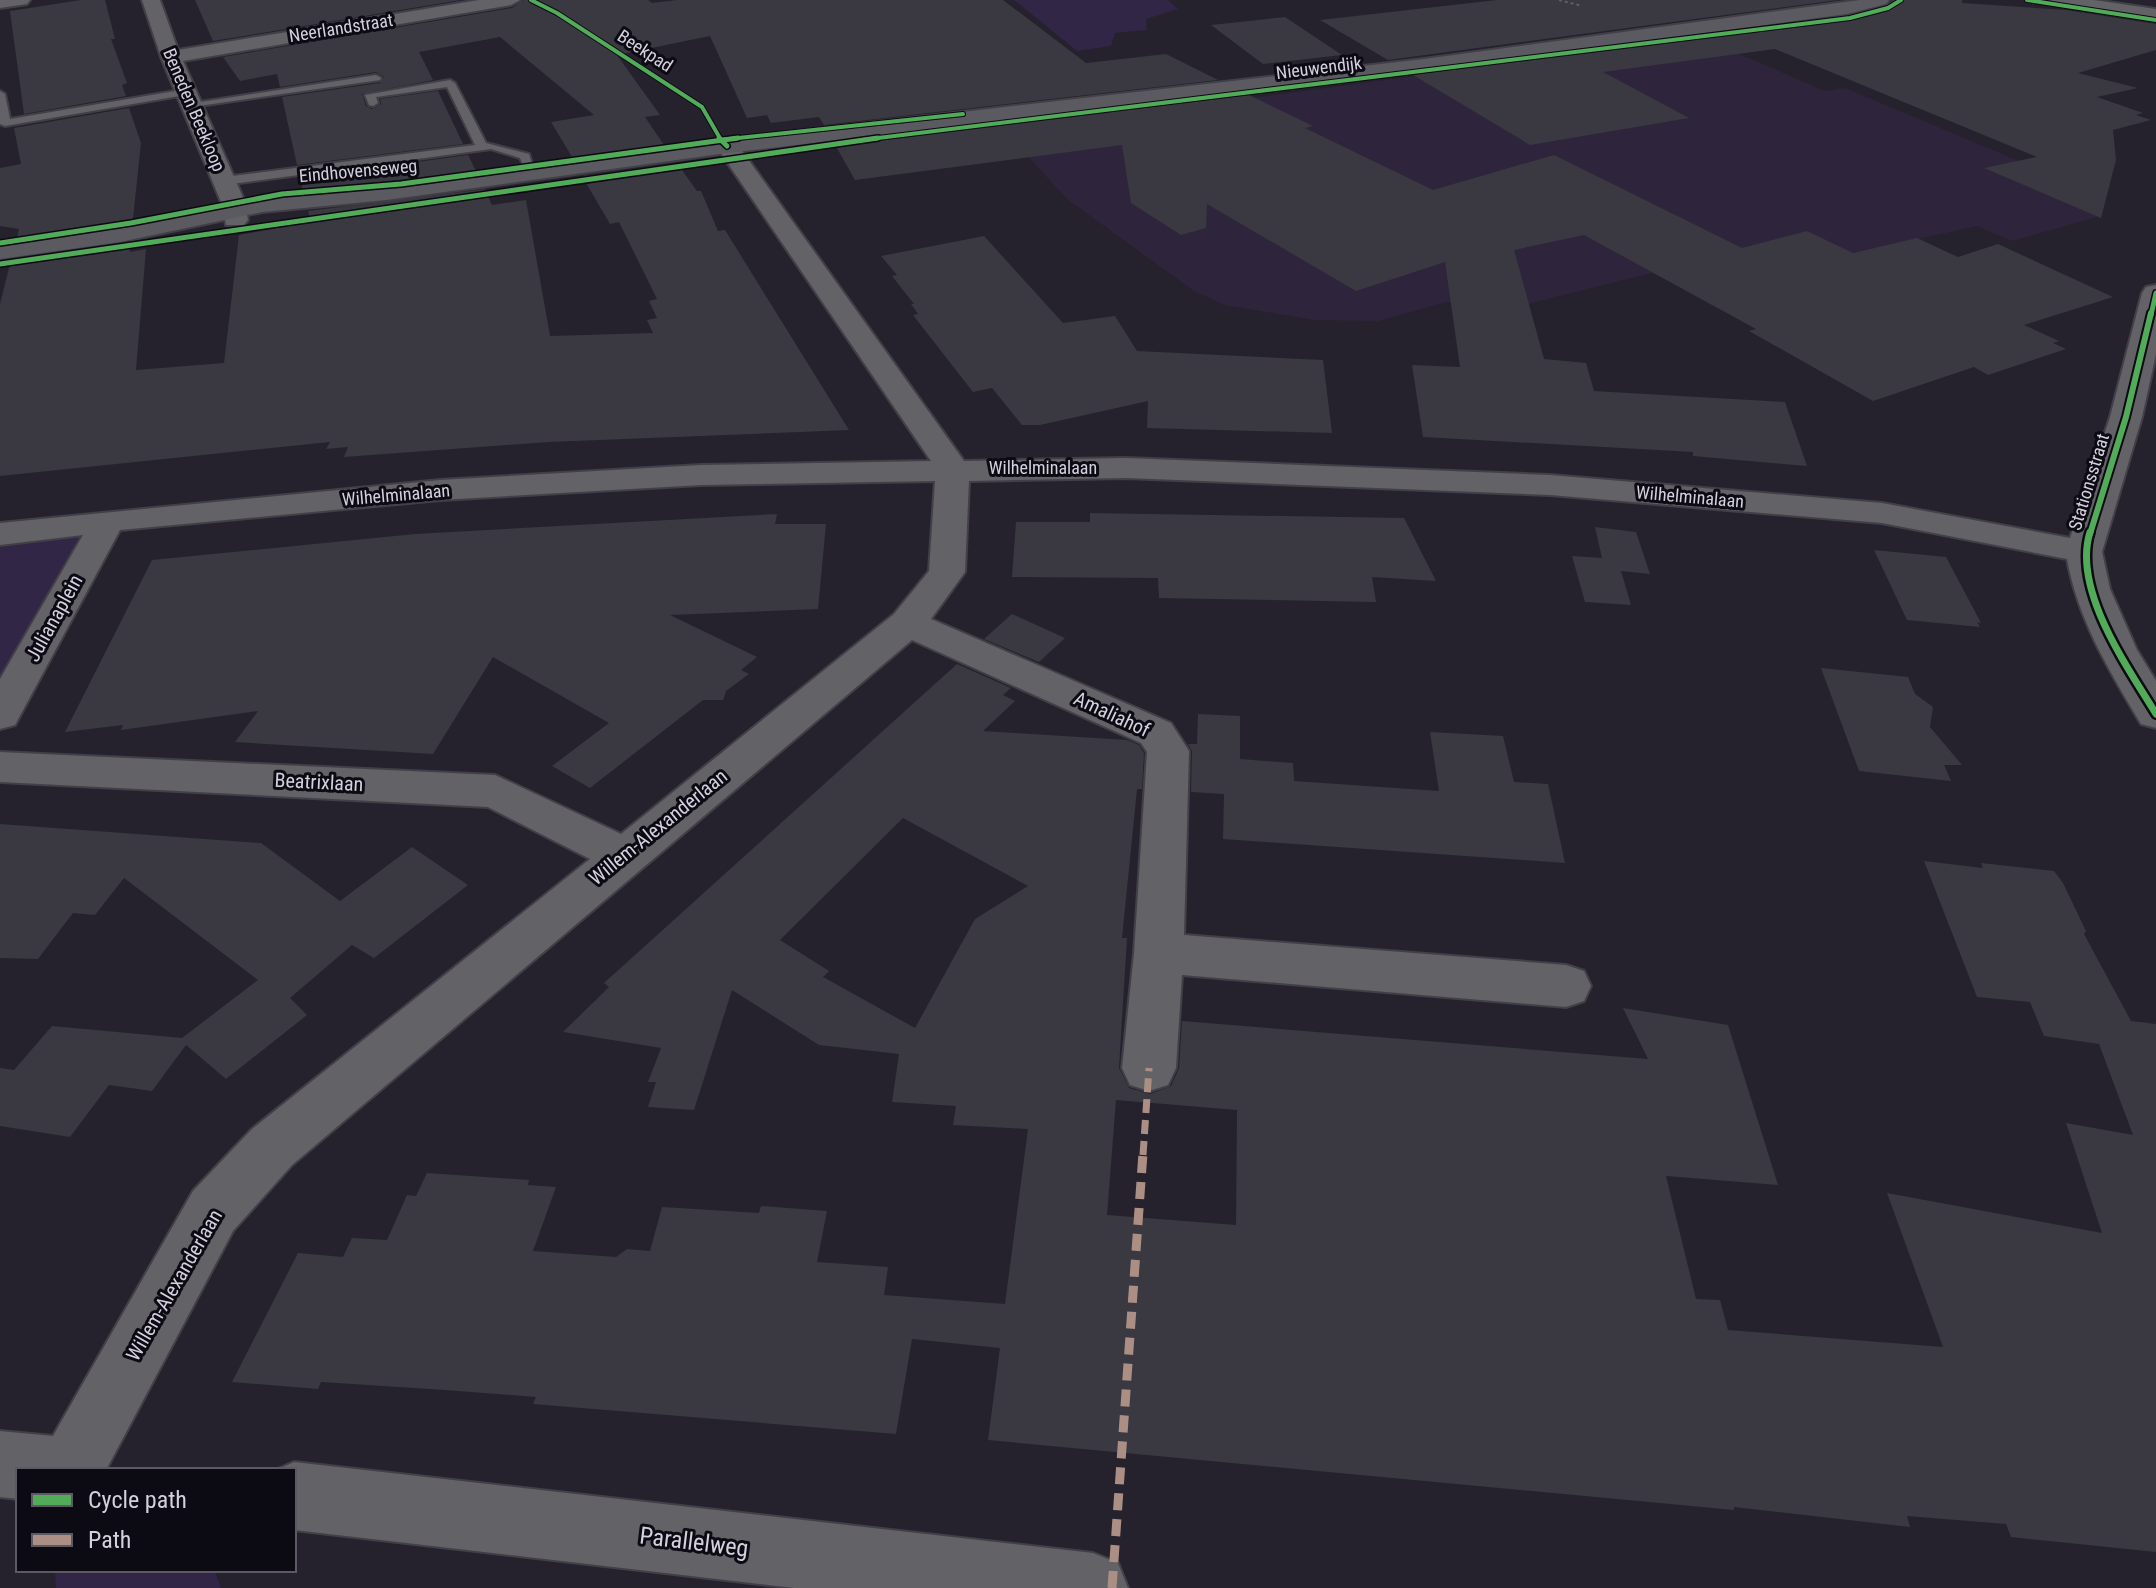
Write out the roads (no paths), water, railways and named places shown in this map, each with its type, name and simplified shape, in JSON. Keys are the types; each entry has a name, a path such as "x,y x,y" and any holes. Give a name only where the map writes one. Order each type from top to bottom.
{"main road":[{"name":"Nieuwendijk","path":"730,150 1808,15 1852,2 1880,0"},
{"name":"Eindhovenseweg","path":"0,251 386,193 576,169 639,166 730,150"}],"street":[{"path":"0,3 21,0"},
{"name":"Beneden Beekloop","path":"151,0 171,57 224,181 234,215"},
{"name":"Neerlandstraat","path":"171,57 511,0"},
{"path":"2059,0 2156,15"},
{"path":"2074,0 2094,6"},
{"path":"730,150 953,469"},
{"name":"Stationsstraat","path":"2156,293 2141,420 2084,552 2091,589 2117,650 2156,714"},
{"name":"Wilhelminalaan","path":"0,534 108,521 471,488 701,475 1126,468 1550,485 1882,513 1973,528 2084,552"},
{"name":"Willem-Alexanderlaan","path":"68,1468 213,1211 272,1147 908,623 947,572 953,469"},
{"name":"Julianaplein","path":"0,715 108,521"},
{"name":"Amaliahof","path":"908,623 1156,733 1168,751 1159,953 1149,1068"},
{"name":"Beatrixlaan","path":"0,767 495,791 623,855"},
{"path":"1159,953 1566,986"},
{"path":"0,1464 45,1468"},
{"name":"Parallelweg","path":"296,1496 1093,1588"}],"lane":[{"path":"0,94 5,123 189,98 376,78"},
{"path":"373,103 370,95 450,83 482,147"},
{"path":"224,181 491,146 525,156 532,174"}]}
